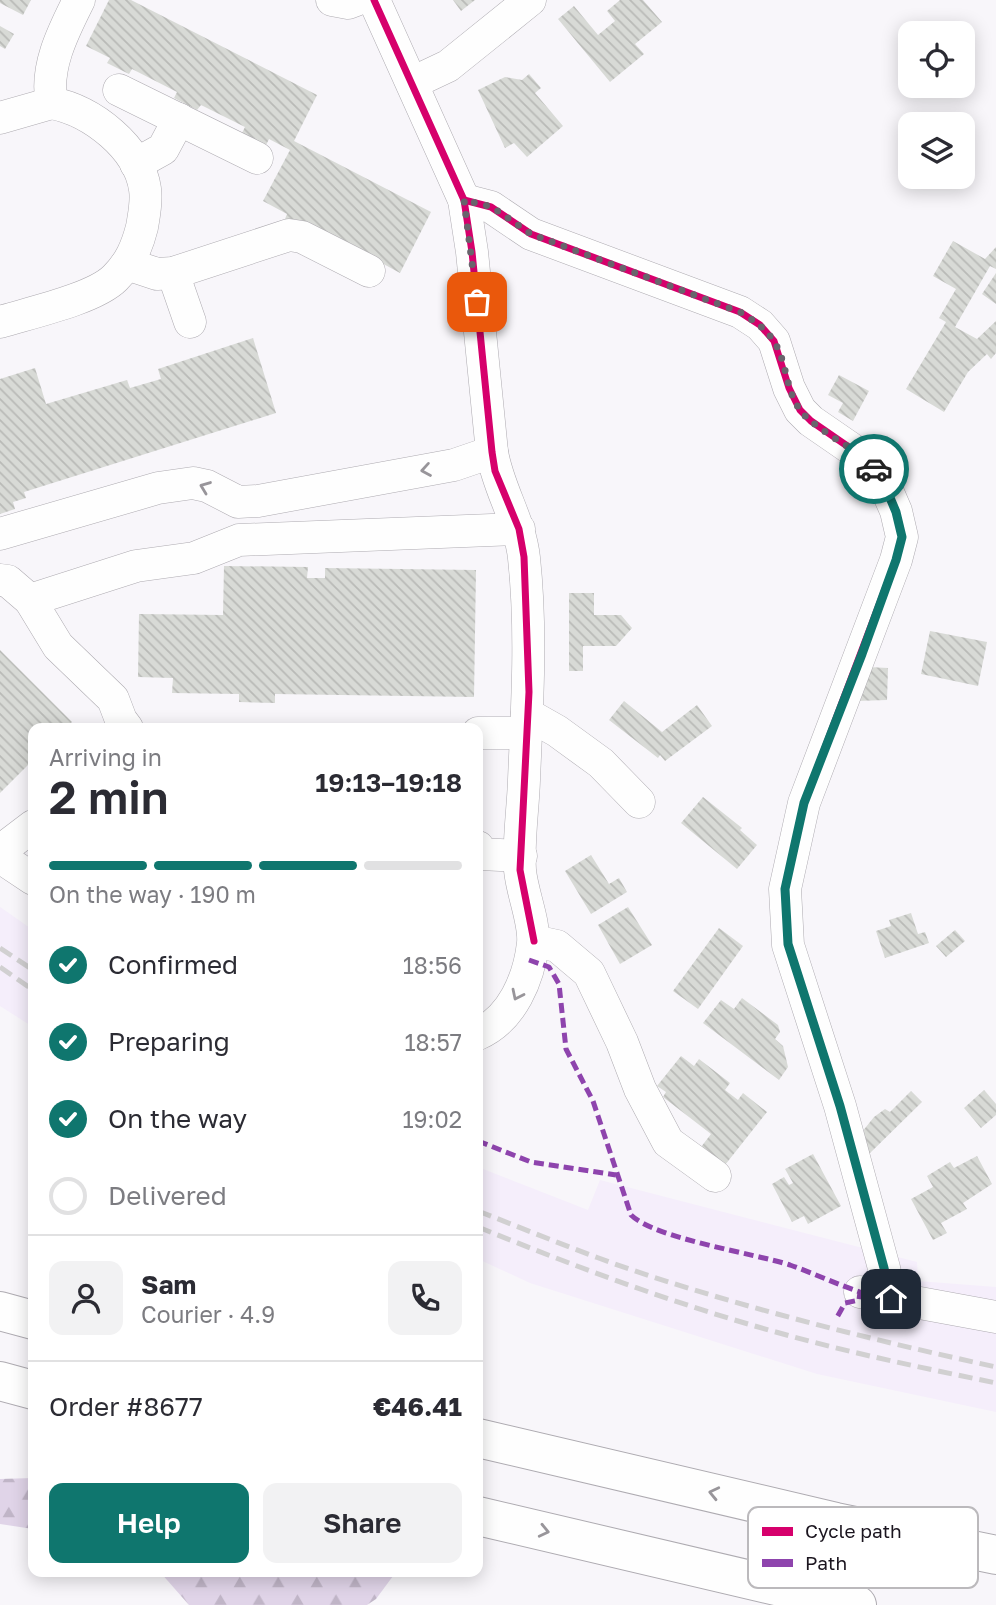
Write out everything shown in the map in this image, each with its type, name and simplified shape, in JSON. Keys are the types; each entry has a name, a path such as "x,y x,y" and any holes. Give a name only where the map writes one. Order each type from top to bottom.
{"highway":[{"path":"0,1311 28,1319"},
{"path":"0,1381 28,1389"},
{"path":"483,1439 772,1507"},
{"path":"483,1517 748,1579"},
{"path":"978,1551 996,1555"},
{"path":"785,1588 857,1605"}],"street":[{"path":"52,103 49,91 60,41 79,0"},
{"path":"332,0 348,3 356,0"},
{"path":"374,0 464,200 495,471 519,529 524,557 529,692 520,870 534,941 527,972 516,1001 500,1019 483,1031"},
{"path":"412,83 448,65 530,0"},
{"path":"120,90 257,158"},
{"path":"0,118 52,103 69,107 111,131 136,164 145,188 145,209 137,247 113,281 86,295 0,322"},
{"path":"136,164 163,149 180,119"},
{"path":"464,200 492,207 531,234 740,312 760,325 774,341 789,388 800,410 811,421 869,461 883,481 896,512 902,537 896,560 804,803 785,889 788,944 840,1106 891,1299"},
{"path":"127,264 157,274 173,273 289,235 302,237 369,271"},
{"path":"173,273 190,322"},
{"path":"0,534 158,488 193,483 207,486 238,502 258,501 454,465 492,452"},
{"path":"30,600 136,566 194,558 239,540 519,529"},
{"path":"0,580 8,581 30,600 58,646 113,699 119,723"},
{"path":"483,732 527,723 557,731 601,763 639,802"},
{"path":"0,851 28,830"},
{"path":"483,855 521,856"},
{"path":"0,857 28,876"},
{"path":"534,941 557,946 589,973 622,1042 640,1089 668,1142 715,1176"},
{"path":"860,1292 996,1317"}],"shaded area":[{"path":"0,907 28,927 28,1024 0,1006"},
{"path":"483,1169 588,1210 600,1180 917,1262 918,1281 996,1287 996,1412 817,1374 530,1283 483,1261"}],"green space":[{"path":"28,1478 28,1528 0,1524 0,1479"},
{"path":"164,1577 392,1577 376,1599 367,1605 189,1605"}],"building":[{"path":"0,0 31,0 23,15 0,3"},
{"path":"109,0 131,0 317,95 294,141 431,212 400,273 308,232 285,219 287,214 263,201 290,150 269,139 266,145 242,133 245,127 201,105 197,110 174,98 177,92 132,69 129,74 107,63 110,58 86,46"},
{"path":"453,0 475,0 461,11"},
{"path":"620,0 643,0 662,22 635,44 644,54 610,82 558,19 574,6 598,35 615,21 607,11"},
{"path":"0,26 14,34 5,49 0,46"},
{"path":"529,74 541,88 535,93 563,126 527,157 514,143 505,148 478,90 505,77 522,80"},
{"path":"953,241 985,259 996,247 996,269 990,266 955,327 977,339 996,321 996,353 991,359 987,354 968,372 944,412 906,389 946,322 939,318 956,289 933,276"},
{"path":"996,273 996,304 982,294"},
{"path":"253,338 276,413 24,492 26,498 13,502 15,509 0,514 0,379 35,368 46,404 127,380 130,388 161,379 158,369"},
{"path":"839,375 869,391 853,421 838,412 843,403 828,395"},
{"path":"224,566 308,567 307,578 325,578 325,568 476,570 474,697 275,694 275,703 239,702 239,694 172,693 173,678 138,677 139,614 223,615"},
{"path":"569,593 594,593 594,615 621,615 632,628 616,646 583,646 583,671 569,671"},
{"path":"930,631 987,642 978,686 921,674"},
{"path":"0,650 72,722 28,723 28,765 0,793"},
{"path":"868,667 888,668 887,700 856,701"},
{"path":"624,701 662,732 697,705 712,726 665,761 609,720"},
{"path":"703,797 742,828 740,830 757,845 737,869 681,823"},
{"path":"591,855 609,884 619,878 627,892 591,914 565,871"},
{"path":"628,907 652,945 620,964 598,925"},
{"path":"911,913 918,934 925,932 929,943 885,958 876,931 891,926 889,920"},
{"path":"719,928 743,946 698,1009 673,991"},
{"path":"955,930 965,941 946,957 936,946"},
{"path":"742,998 778,1025 780,1032 775,1039 783,1046 788,1067 779,1080 703,1023 721,1000 734,1009"},
{"path":"681,1056 694,1066 699,1059 730,1083 725,1090 738,1100 743,1093 767,1112 725,1165 701,1147 711,1134 663,1097 666,1092 657,1086"},
{"path":"984,1090 996,1104 996,1115 981,1128 964,1108"},
{"path":"911,1091 922,1102 868,1155 862,1132 874,1117 885,1109 890,1112"},
{"path":"813,1154 841,1206 808,1224 804,1216 792,1222 772,1184 784,1177 789,1185 793,1183 785,1169"},
{"path":"977,1156 992,1184 963,1203 967,1209 941,1223 947,1233 933,1240 911,1199 933,1187 927,1176 950,1162 954,1168"}],"railway":[{"path":"0,948 28,967"},
{"path":"0,967 28,987"},
{"path":"483,1213 677,1285 858,1335 996,1367"},
{"path":"483,1229 634,1287 754,1326 869,1356 996,1383"}],"marked path":[{"path":"529,960 549,967 559,984 566,1049 593,1101 631,1215 643,1224 661,1231 774,1260 860,1292 859,1300 845,1303 836,1319"},
{"path":"483,1143 531,1162 616,1175"}],"cycle path":[{"path":"374,0 464,200 495,471 519,529 524,557 529,692 520,870 534,941"},
{"path":"464,200 491,207 531,234 740,312 760,325 774,341 789,388 800,410 811,421 869,461 883,481 896,511 902,537 896,560 804,803 785,889 788,945 840,1106 891,1299"}],"way so far":[{"path":"477,302 464,200 492,207 531,234 740,312 760,325 774,341 789,388 800,410 811,421 869,461 874,469"}],"route":[{"path":"874,469 883,481 896,512 902,537 862,654 804,803 785,889 788,944 840,1106 891,1299"}]}
